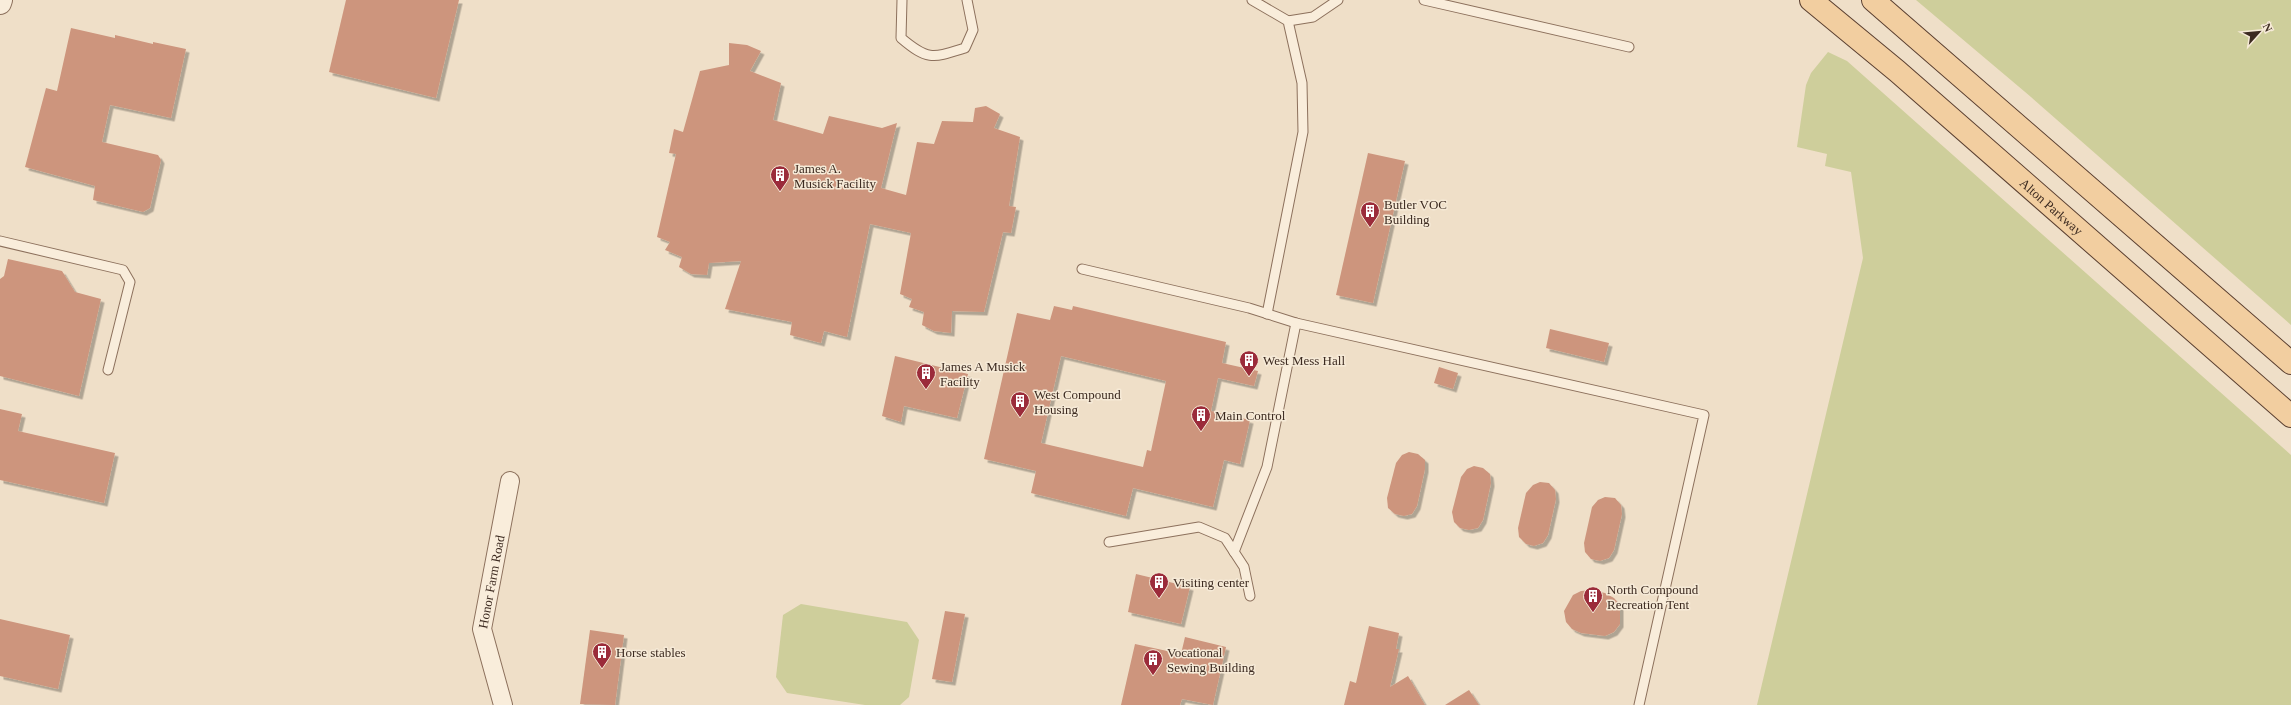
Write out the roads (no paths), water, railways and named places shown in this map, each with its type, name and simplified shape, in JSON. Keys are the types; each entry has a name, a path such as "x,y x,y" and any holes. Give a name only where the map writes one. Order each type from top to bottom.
{"main road":[{"name":"Alton Parkway","path":"1811,0 1897,71 2291,416"},
{"path":"1873,0 2291,363"}],"street":[{"name":"Honor Farm Road","path":"503,705 482,629 510,481"}],"lane":[{"path":"902,0 901,38 918,52 936,57 965,48 973,30 967,0"},
{"path":"1252,0 1288,21 1313,17 1338,0"},
{"path":"1424,0 1629,47"},
{"path":"1268,314 1303,132 1302,83 1288,21"},
{"path":"0,242 123,270 130,282 108,370"},
{"path":"1082,269 1268,314 1296,323 1704,415 1638,705"},
{"path":"1234,552 1267,467 1296,323"},
{"path":"1109,542 1199,527 1225,538 1244,567 1250,596"}],"place":[{"name":"James A. Musick Facility","path":"780,192"},
{"name":"Butler VOC Building","path":"1370,228"},
{"name":"West Mess Hall","path":"1249,377"},
{"name":"James A Musick Facility","path":"926,390"},
{"name":"West Compound Housing","path":"1020,418"},
{"name":"Main Control","path":"1201,432"},
{"name":"Visiting center","path":"1159,599"},
{"name":"North Compound Recreation Tent","path":"1593,613"},
{"name":"Horse stables","path":"602,669"},
{"name":"Vocational Sewing Building","path":"1153,676"}]}
